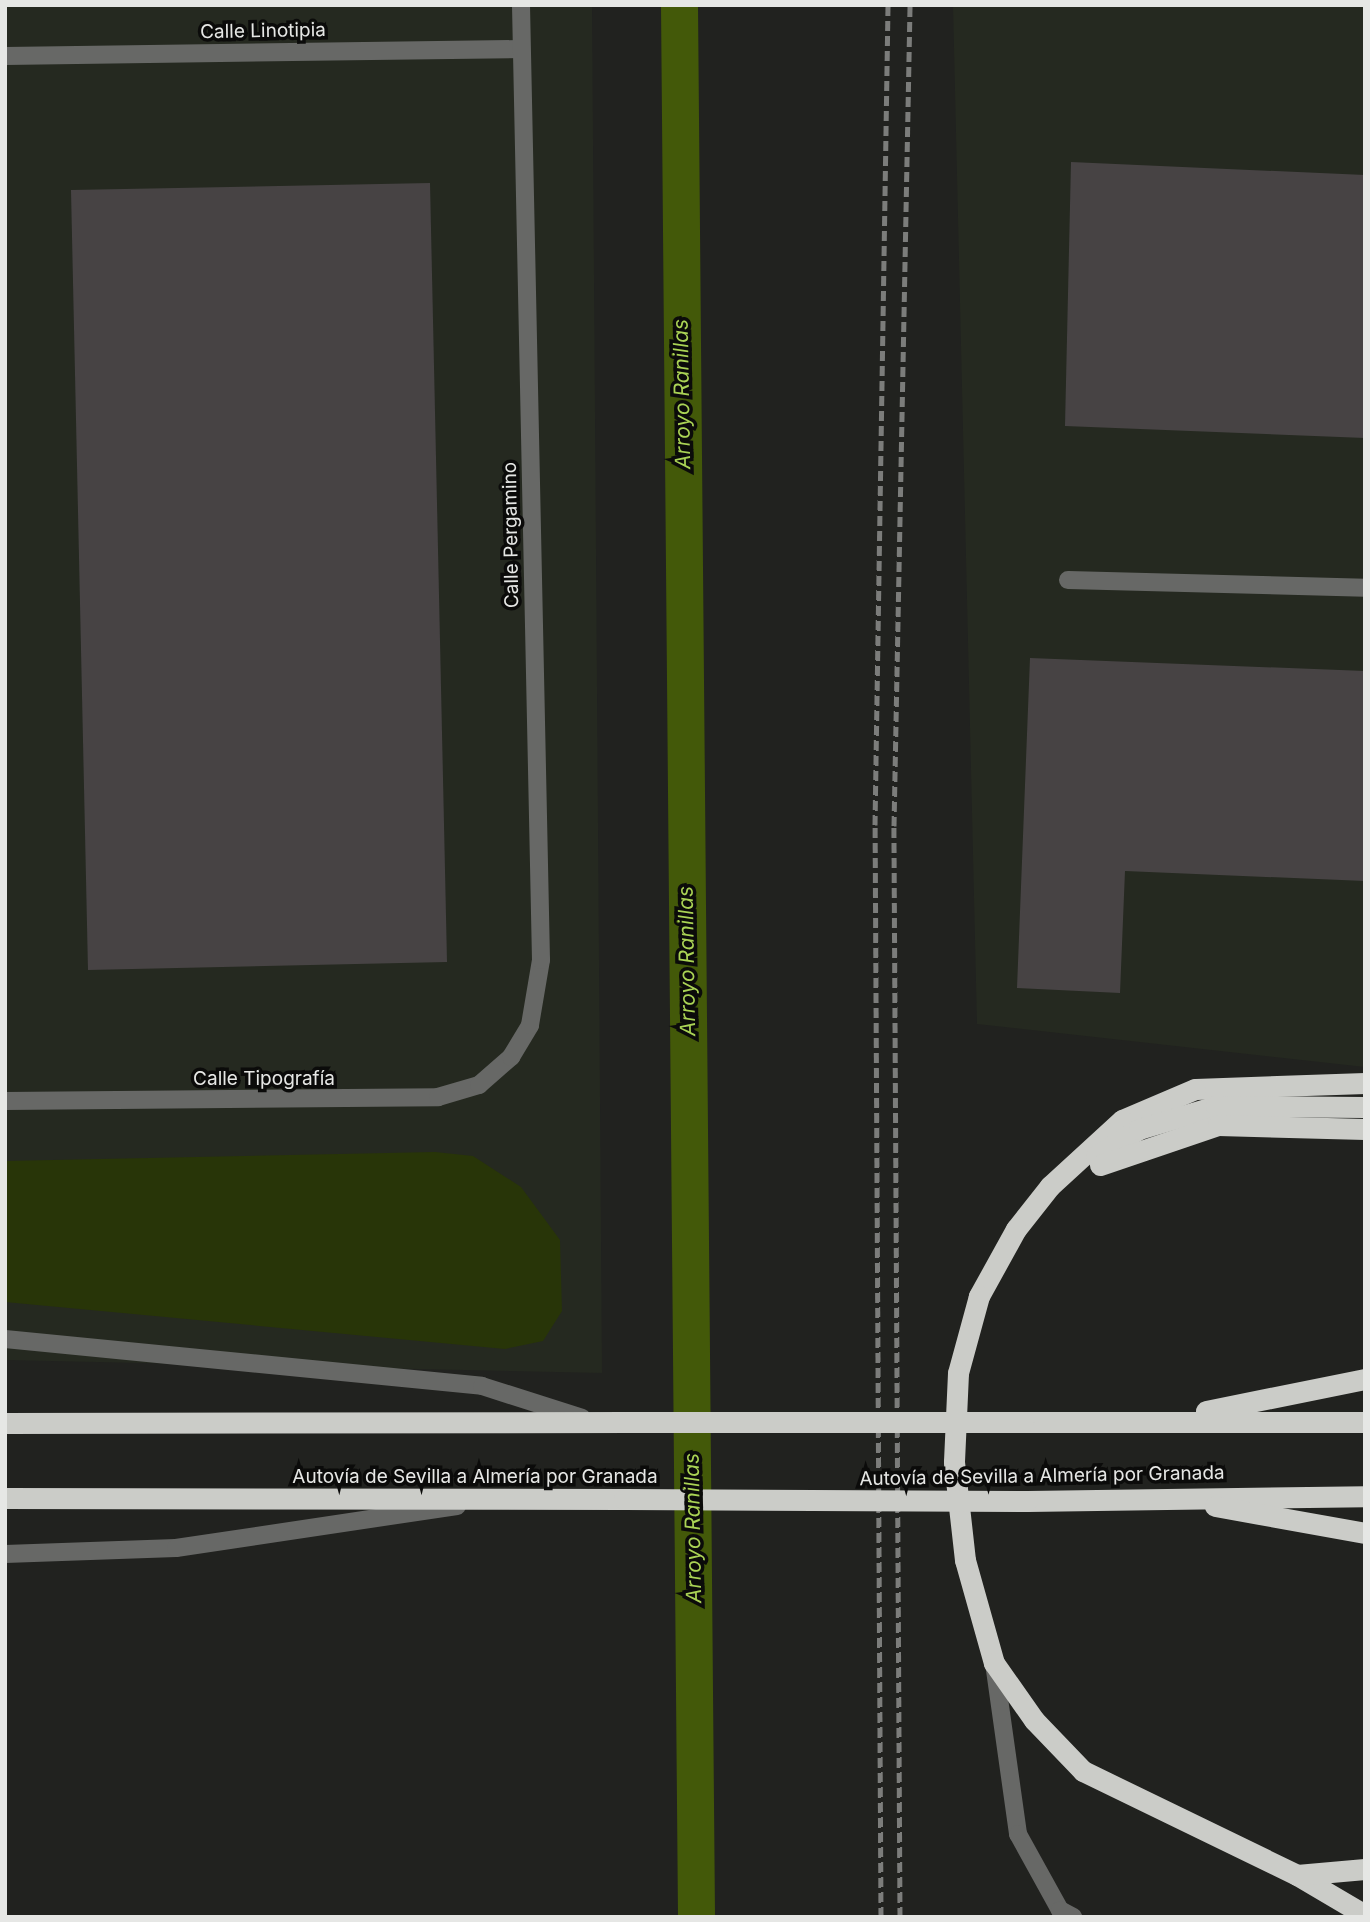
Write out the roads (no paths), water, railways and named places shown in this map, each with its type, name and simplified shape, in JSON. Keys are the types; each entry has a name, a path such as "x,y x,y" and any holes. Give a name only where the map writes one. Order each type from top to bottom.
{"highway":[{"path":"1365,1083 1195,1089 1122,1120 1050,1186 1016,1229 979,1296 958,1373 954,1462 965,1560 994,1664 1034,1720 1083,1771 1297,1875 1365,1915"},
{"path":"1050,1186 1139,1129 1216,1107 1365,1107"},
{"path":"1050,1186 1218,1125 1365,1129"},
{"path":"1138,1422 1365,1379"},
{"path":"5,1423 1365,1420"},
{"name":"Autovía de Sevilla a Almería por Granada","path":"5,1499 1027,1502 1161,1497 1365,1496"},
{"path":"1161,1497 1365,1533"},
{"path":"1297,1875 1365,1869"}],"street":[{"name":"Calle Pergamino","path":"511,1057 530,1025 541,987 521,5"},
{"name":"Calle Linotipia","path":"5,56 521,49"},
{"path":"1068,580 1365,588"},
{"name":"Calle Tipografía","path":"5,1101 438,1097 479,1084 511,1057"},
{"path":"5,1339 482,1387 595,1422"},
{"path":"5,1554 176,1548 499,1500"},
{"path":"994,1664 1018,1834 1060,1910 1073,1917"}],"waterway":[{"name":"Arroyo Ranillas","path":"679,5 696,1917"}],"railway":[{"path":"881,1917 875,825 888,5"},
{"path":"900,1917 894,826 910,5"}]}
